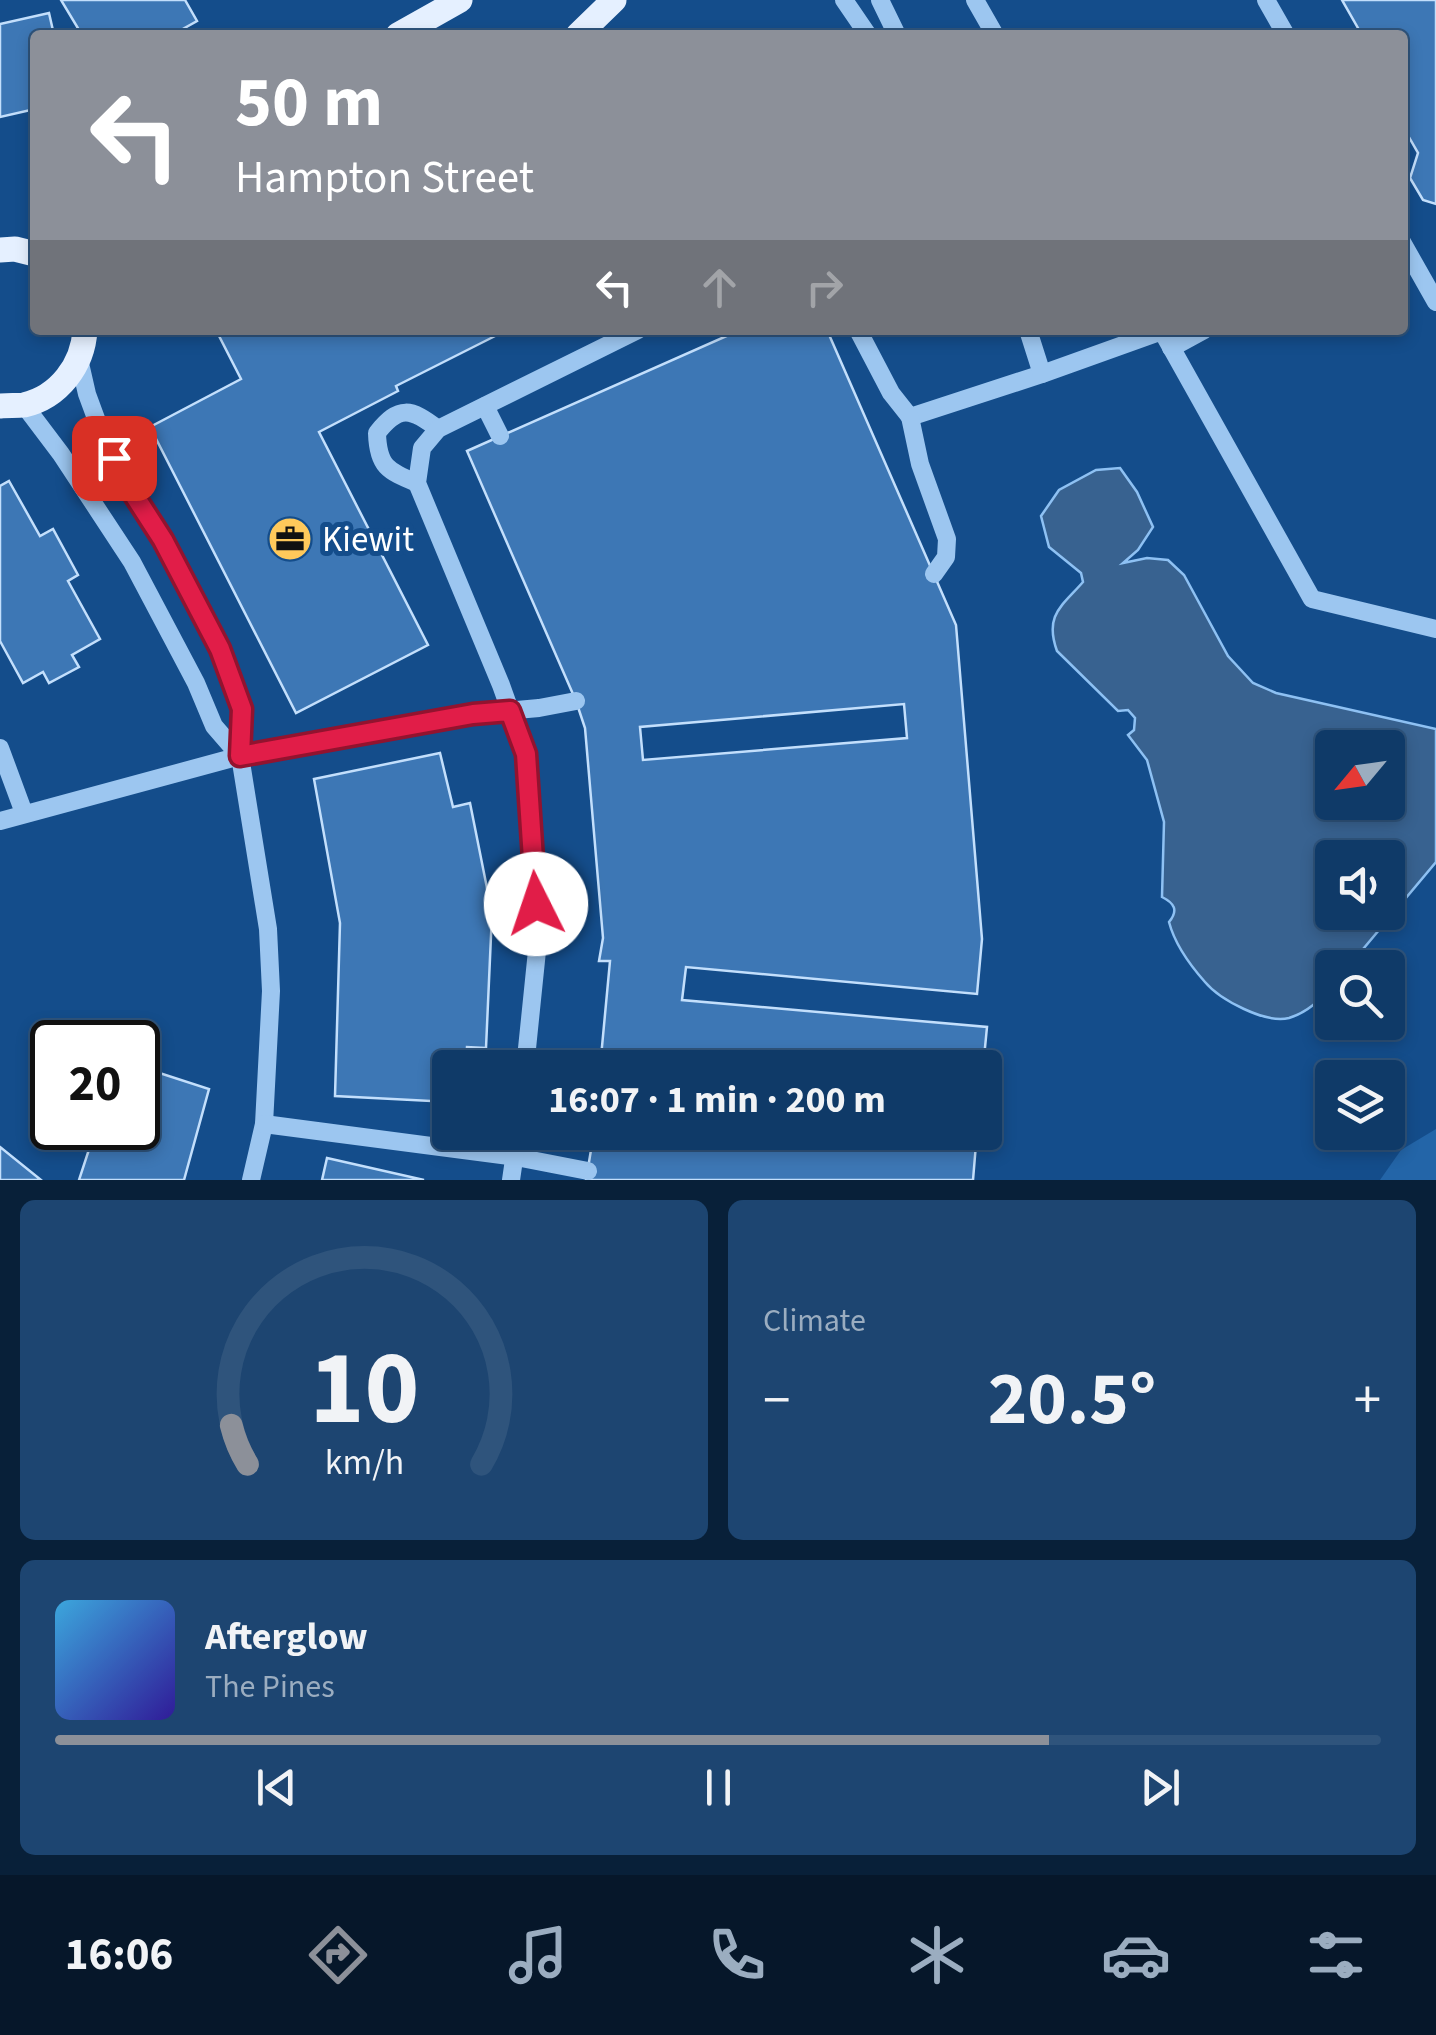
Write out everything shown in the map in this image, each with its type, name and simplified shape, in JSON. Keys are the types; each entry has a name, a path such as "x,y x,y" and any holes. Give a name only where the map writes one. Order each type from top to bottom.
{"main road":[{"path":"407,30 460,0"},
{"path":"583,30 614,0"},
{"path":"12,405 47,396 66,380 85,338"}],"street":[{"path":"844,0 865,30"},
{"path":"880,0 894,30"},
{"path":"975,0 992,30"},
{"path":"1266,0 1283,30"},
{"path":"1408,253 1436,302"},
{"path":"527,1050 538,941 526,754 417,483 422,448 438,430 628,335"},
{"path":"861,335 891,393 910,417 920,464 948,539 946,557 934,574"},
{"path":"1030,335 1042,374"},
{"path":"910,417 1165,336 1312,599 1436,629"},
{"path":"85,338 87,394 102,432 220,649 242,709 240,756 268,930 271,991 264,1124 251,1180"},
{"path":"12,405 61,454 132,562 196,683 214,726 240,756"},
{"path":"485,406 500,436"},
{"path":"417,483 388,470 377,454 376,434 388,419 404,412 422,417 438,430"},
{"path":"0,821 240,756 473,714 576,701"},
{"path":"0,748 24,812"},
{"path":"264,1124 588,1171"},
{"path":"511,1180 517,1150"}],"shaded area":[{"path":"1120,468 1137,492 1153,527 1138,550 1123,563 1147,558 1168,560 1184,575 1228,656 1253,683 1276,693 1436,729 1436,862 1405,899 1405,840 1315,840 1315,930 1379,930 1362,950 1315,950 1315,1003 1289,1018 1256,1014 1232,1003 1205,982 1175,939 1169,922 1174,907 1162,897 1164,822 1147,760 1128,735 1134,730 1135,718 1128,710 1118,711 1057,651 1053,628 1057,612 1083,582 1081,573 1049,547 1041,516 1059,490 1096,470"},
{"path":"1436,1129 1436,1180 1380,1180 1405,1148"}],"building":[{"path":"61,0 185,0 197,21 181,30 79,30"},
{"path":"1342,0 1436,0 1436,204 1423,200 1410,178 1418,153 1408,136 1408,30 1359,30"},
{"path":"49,13 53,30 30,30 30,110 0,117 0,24"},
{"name":"Kiewit","path":"219,335 497,335 396,386 398,391 319,432 428,645 296,713 150,427 241,379"},
{"path":"729,335 829,335 956,625 982,939 977,994 686,967 682,1000 987,1027 985,1050 602,1050 610,961 599,961 603,938 585,728 467,451","holes":["904,704 907,738 643,760 640,727"]},
{"path":"9,481 40,536 53,529 78,575 68,581 100,639 72,655 79,667 49,683 43,672 23,683 0,641 0,486"},
{"path":"440,753 453,807 470,803 492,913 486,1048 432,1050 432,1101 335,1096 340,923 314,779"},
{"path":"160,1073 209,1089 184,1180 79,1180 89,1150 160,1150"},
{"path":"0,1147 41,1180 0,1180"},
{"path":"591,1150 976,1150 973,1180 586,1180"},
{"path":"327,1158 424,1180 322,1180"}],"place":[{"name":"Kiewit","path":"290,539"}],"route":[{"path":"114,458 163,540 220,649 242,709 240,756 473,714 510,711 526,754 536,904"}]}
